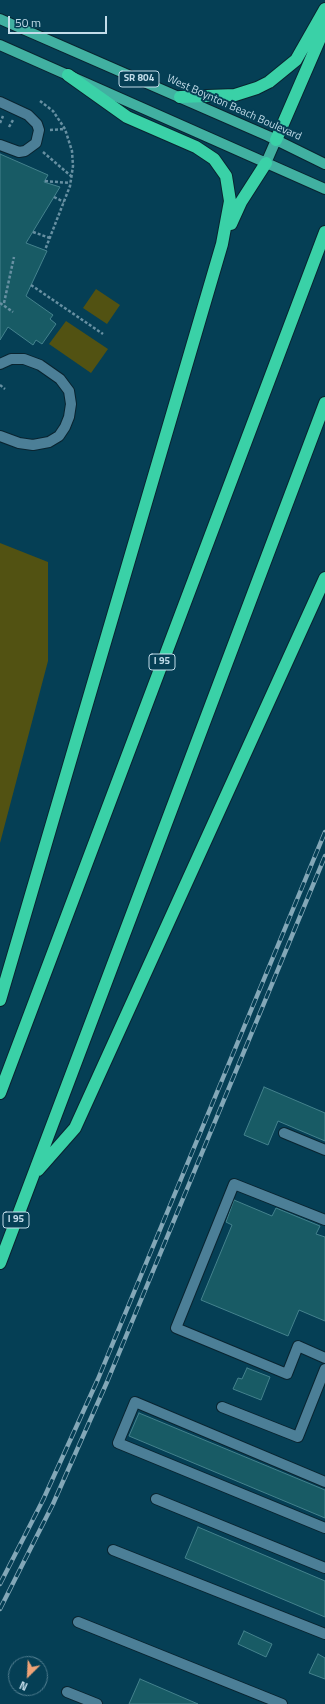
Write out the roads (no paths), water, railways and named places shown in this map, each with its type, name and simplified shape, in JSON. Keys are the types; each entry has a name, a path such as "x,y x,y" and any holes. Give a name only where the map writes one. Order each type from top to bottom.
{"highway":[{"path":"180,97 229,96 246,92 269,82 296,60 325,9"},
{"path":"276,140 325,27"},
{"path":"68,75 127,117 202,151 219,164 226,176 230,193 222,244"},
{"path":"0,1000 222,244 237,210 266,163"},
{"name":"I 95","path":"0,1093 325,232"},
{"name":"I 95","path":"0,1263 325,403"},
{"path":"32,1177 75,1128 325,578"}],"main road":[{"name":"West Boynton Beach Boulevard","path":"0,19 180,97 322,162"},
{"name":"SR 804","path":"0,45 325,189"},
{"path":"266,163 276,140"}],"lane":[{"path":"0,102 28,115 33,119 39,130 36,143 26,151 19,152 0,145"},
{"path":"0,364 11,359 24,359 40,365 60,379 69,391 71,404 69,417 65,427 59,436 49,442 34,445 19,443 0,436"},
{"path":"284,1133 325,1150"},
{"path":"325,1220 234,1184 176,1328 287,1374 298,1346 325,1358"},
{"path":"222,1407 298,1437 325,1369"},
{"path":"325,1482 135,1402 118,1444 325,1528"},
{"path":"156,1499 325,1568"},
{"path":"113,1550 325,1634"},
{"path":"78,1622 282,1704"},
{"path":"68,1692 97,1704"}],"railway":[{"path":"0,1584 43,1500 98,1379 325,832"},
{"path":"0,1609 53,1504 107,1382 325,856"}]}
